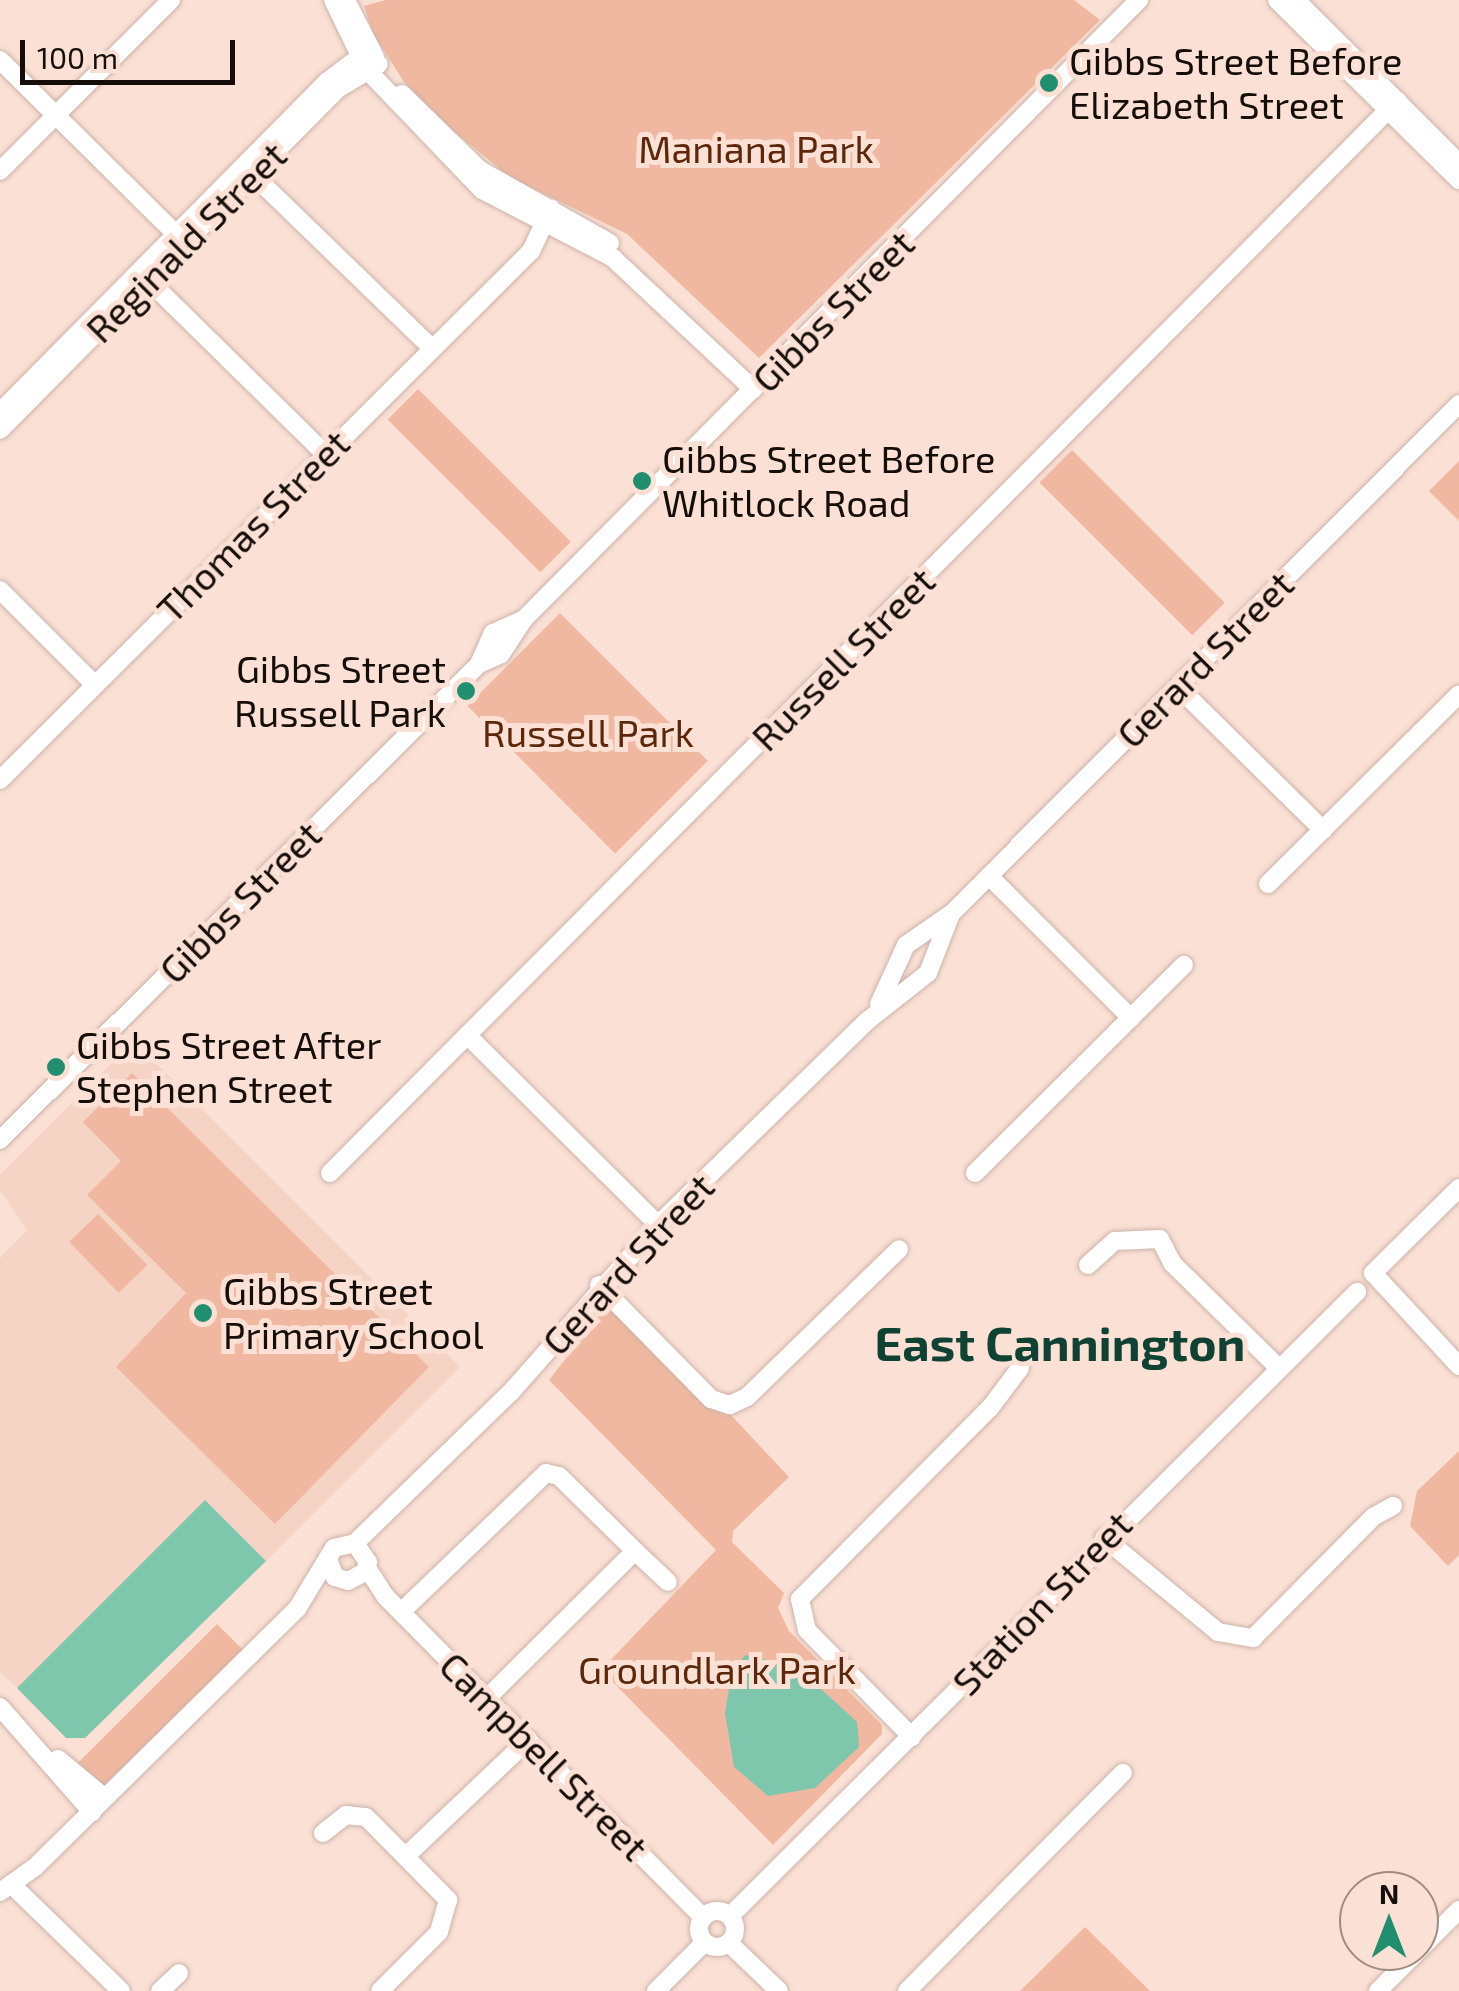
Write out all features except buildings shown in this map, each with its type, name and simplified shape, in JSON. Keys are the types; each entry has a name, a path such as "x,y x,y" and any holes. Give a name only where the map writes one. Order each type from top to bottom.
{"street":[{"path":"0,170 171,0"},
{"path":"333,0 369,59 480,170 541,213 605,237 646,286 753,389"},
{"path":"346,0 369,59"},
{"name":"Gibbs Street","path":"0,1140 479,664 502,654 524,619 1140,0"},
{"path":"1278,0 1459,163"},
{"path":"1296,0 1459,180"},
{"name":"Reginald Street","path":"0,412 248,170 369,59"},
{"path":"0,60 181,238"},
{"name":"Russell Street","path":"330,1173 1393,106"},
{"path":"248,170 432,348"},
{"name":"Thomas Street","path":"0,780 508,272 541,213"},
{"path":"143,276 324,453"},
{"name":"Reginald Street","path":"0,430 143,276"},
{"name":"Gerard Street","path":"867,1021 892,983 902,950 951,914 1459,404"},
{"path":"0,590 95,685"},
{"path":"1178,687 1323,830"},
{"path":"1268,884 1459,694"},
{"path":"988,876 1131,1018"},
{"name":"Gerard Street","path":"6,1888 99,1805 297,1610 357,1566 394,1512 511,1392 600,1285 658,1224 867,1021 928,972 951,914"},
{"path":"975,1173 1184,965"},
{"path":"467,1035 658,1224"},
{"path":"1459,1188 1373,1273 1459,1366"},
{"path":"1088,1265 1115,1241 1160,1239 1172,1264 1279,1368"},
{"path":"600,1285 711,1399 730,1405 747,1397 899,1249"},
{"name":"Station Street","path":"730,1916 912,1737 1104,1538 1357,1292"},
{"path":"912,1737 806,1630 800,1600 990,1408 1020,1368"},
{"path":"402,1612 546,1473 559,1476 668,1582"},
{"path":"1104,1538 1218,1632 1253,1638 1372,1518 1394,1506"},
{"path":"338,1545 357,1566 329,1561 338,1545"},
{"path":"487,1698 636,1551"},
{"name":"Gerard Street","path":"297,1610 329,1561"},
{"name":"Campbell Street","path":"357,1566 703,1917"},
{"path":"0,1706 99,1805"},
{"path":"408,1854 528,1740"},
{"path":"907,1991 1123,1773"},
{"path":"323,1834 346,1816 366,1816 442,1890 449,1911 438,1932 380,1991"},
{"path":"6,1888 121,1991"},
{"path":"1439,1930 1459,1910"},
{"path":"656,1991 704,1943 703,1917 721,1911 730,1916 736,1926 729,1944"},
{"path":"704,1943 729,1944 779,1991"},
{"path":"1378,1991 1398,1971"},
{"path":"160,1991 179,1973"}],"shaded area":[{"name":"Gibbs Street Primary School","path":"134,1041 460,1367 266,1561 205,1500 17,1688 0,1672 0,1258 27,1230 0,1190 0,1175"},
{"path":"205,1500 266,1561 85,1738 66,1738 17,1688"},
{"path":"745,1655 796,1666 857,1722 859,1747 815,1788 768,1796 734,1767 725,1713 731,1677"}],"green space":[{"name":"Maniana Park","path":"385,0 1074,0 1100,20 759,358 627,234 511,178 445,124 404,82 373,33 364,6"},
{"path":"418,389 571,542 540,572 388,419"},
{"path":"1072,450 1225,603 1192,635 1039,483"},
{"path":"1459,461 1459,521 1429,491"},
{"name":"Russell Park","path":"560,613 708,761 615,853 467,706"},
{"path":"132,1073 429,1367 275,1524 116,1367 186,1293 87,1195 121,1161 83,1122"},
{"path":"98,1214 147,1265 119,1293 69,1242"},
{"name":"Groundlark Park","path":"605,1308 616,1310 719,1412 729,1413 789,1477 733,1531 732,1542 784,1593 778,1608 789,1631 882,1725 882,1734 773,1845 601,1670 716,1550 549,1380"},
{"path":"1459,1451 1459,1555 1448,1566 1410,1526 1417,1491"},
{"path":"217,1624 245,1652 107,1791 78,1763"},
{"path":"1085,1927 1150,1991 1020,1991"}],"place":[{"name":"Gibbs Street Before Elizabeth Street","path":"1049,83"},
{"name":"Gibbs Street Before Whitlock Road","path":"642,481"},
{"name":"Gibbs Street Russell Park","path":"466,691"},
{"name":"Gibbs Street After Stephen Street","path":"56,1067"},
{"name":"Gibbs Street Primary School","path":"203,1313"}],"district":[{"name":"East Cannington","path":"1060,1343"}]}
